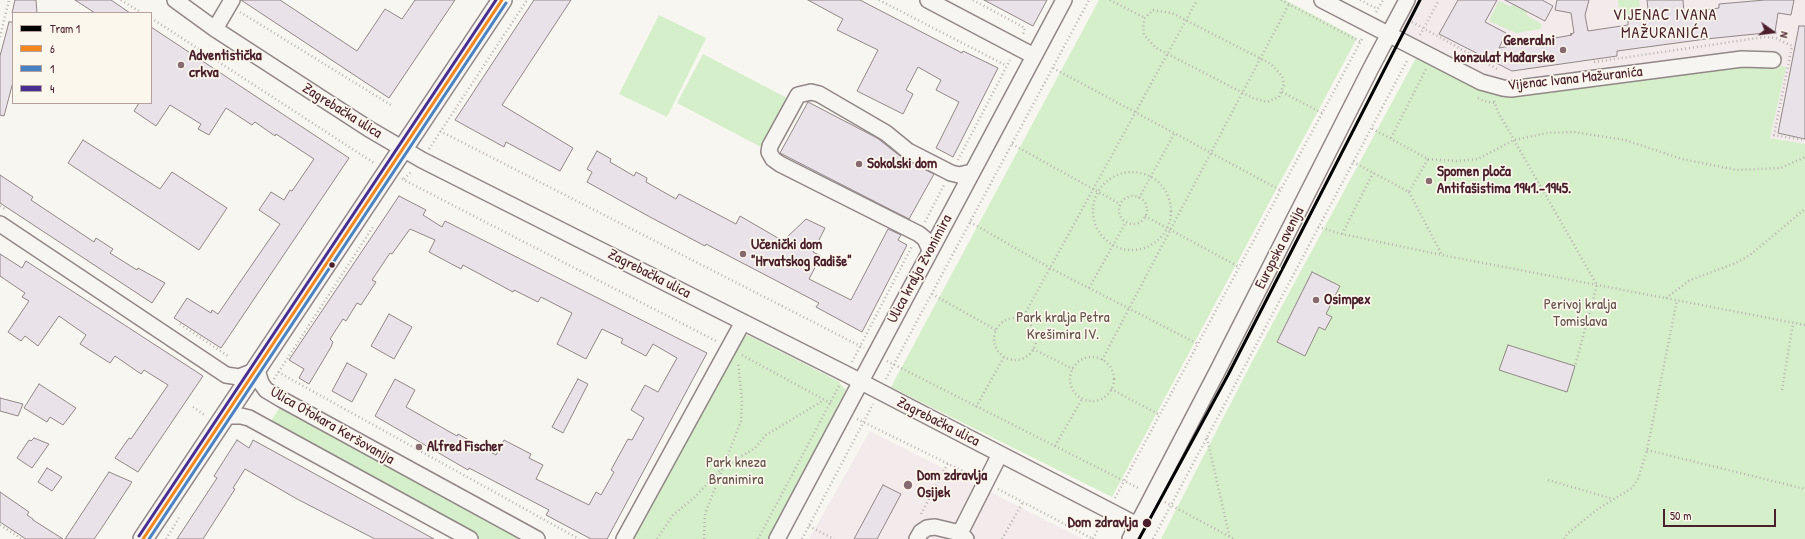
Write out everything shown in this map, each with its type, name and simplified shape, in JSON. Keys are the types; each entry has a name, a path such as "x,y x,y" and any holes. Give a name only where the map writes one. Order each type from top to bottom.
{"main road":[{"path":"143,539 502,0"}],"street":[{"name":"Zagrebačka ulica","path":"175,0 215,29 369,129 422,160 860,381 1137,525"},
{"path":"928,0 1034,56"},
{"name":"Ulica kralja Zvonimira","path":"777,539 1064,0"},
{"path":"1322,0 1389,34"},
{"name":"Europska avenija","path":"1130,539 1389,34 1408,0"},
{"path":"215,29 231,3"},
{"name":"Vijenac Ivana Mažuranića","path":"1389,34 1481,82 1497,87 1511,89 1742,59 1773,60"},
{"path":"930,250 925,239 919,234 780,164 773,159 769,152 770,146 798,95 811,92 819,94 886,133 908,151 951,173 959,175 972,172"},
{"path":"0,224 226,375 239,377 257,370"},
{"path":"624,539 733,350 742,322"},
{"name":"Ulica Otokara Keršovanija","path":"257,370 267,391 537,539"},
{"name":"Ulica Otokara Keršovanija","path":"226,416 241,416 249,418 470,539"},
{"path":"917,539 921,532 928,528 936,528 963,536 985,482 1000,454"}],"path":[{"path":"0,37 9,0"},
{"path":"121,0 140,12"},
{"path":"399,187 422,160 527,0"},
{"path":"880,0 1007,66"},
{"path":"758,539 1007,66 1025,28 973,0"},
{"path":"802,539 1089,0"},
{"path":"1110,0 1145,18"},
{"path":"1022,319 1196,0"},
{"path":"1281,0 1360,42"},
{"path":"1360,0 1378,9"},
{"path":"1153,539 1439,0"},
{"path":"152,19 387,171 733,350 863,422 948,463 1093,539 1382,2 1424,29 1501,71 1494,103 1597,285 1575,366"},
{"path":"231,3 391,105"},
{"path":"1102,360 1289,4"},
{"path":"1154,10 1162,10 1186,20 1271,64 1282,76 1284,84 1282,92 1274,100 1267,102 1253,98 1156,48 1144,35 1143,27 1145,18 1154,10"},
{"path":"1591,62 1757,38 1776,38 1792,46 1774,135 1805,140"},
{"path":"1053,68 1210,154 1280,190"},
{"path":"1391,138 1427,69"},
{"path":"1282,92 1322,113"},
{"path":"1371,128 1428,160 1456,161 1478,159 1514,140 1547,133 1574,132 1625,140 1682,158 1737,170 1781,168 1805,157"},
{"path":"440,131 860,347 1125,481 1234,539"},
{"path":"1139,198 1174,134"},
{"path":"1012,144 1120,204"},
{"path":"1409,192 1428,160"},
{"path":"1353,162 1409,192 1442,256"},
{"path":"1131,172 1150,177 1158,182 1169,199 1170,213 1167,227 1160,238 1144,247 1126,249 1114,245 1104,238 1097,228 1094,209 1098,192 1112,177 1121,174 1131,172"},
{"path":"1342,234 1373,173"},
{"path":"1128,197 1139,198 1145,204 1145,216 1139,222 1130,224 1126,222 1119,214 1120,204 1128,197"},
{"path":"1666,298 1690,280 1736,263 1750,255 1805,209"},
{"path":"1145,216 1239,267"},
{"path":"970,222 1050,268 1198,344"},
{"path":"1089,288 1126,222"},
{"path":"267,391 373,226"},
{"path":"1318,227 1342,234 1442,256 1805,325"},
{"path":"932,294 996,330"},
{"path":"1564,539 1568,533 1613,499 1632,488 1638,479 1647,450 1677,300"},
{"path":"1010,318 1022,319 1028,322 1035,332 1036,338 1033,349 1023,358 1010,359 1004,357 996,348 994,336 996,330 999,325 1010,318"},
{"path":"1782,390 1793,323"},
{"path":"1033,349 1073,369"},
{"path":"704,539 705,514 741,420 742,401 733,350"},
{"path":"976,406 1004,357"},
{"path":"1095,358 1102,360 1107,364 1113,376 1111,389 1101,399 1095,401 1082,399 1072,389 1070,382 1073,369 1082,360 1095,358"},
{"path":"278,372 579,539"},
{"path":"1111,389 1160,415"},
{"path":"1055,446 1082,399"},
{"path":"657,539 672,515 695,498 722,468 755,448 766,435 824,400"},
{"path":"1207,438 1230,538"},
{"path":"1647,450 1805,489"},
{"path":"923,511 948,463"},
{"path":"1548,480 1613,499"},
{"path":"1002,539 1023,502"},
{"path":"166,539 182,513"},
{"path":"0,524 22,539"},
{"path":"808,526 834,539"}],"shaded area":[{"path":"1401,0 1805,0 1805,144 1770,138 1785,67 1507,97 1489,90 1382,37"},
{"name":"Dom zdravlja Osijek","path":"870,431 1083,539 809,539"}],"green space":[{"name":"Park kralja Petra Krešimira IV.","path":"1099,0 1285,0 1357,38 1112,497 891,387"},
{"path":"1515,0 1534,0 1526,15 1542,24 1540,29 1516,33 1489,21 1499,1 1511,7"},
{"path":"1618,0 1639,0 1641,17 1620,19"},
{"path":"659,15 706,38 667,117 619,94"},
{"path":"703,54 787,98 761,147 677,103"},
{"name":"Perivoj kralja Tomislava","path":"1417,56 1507,97 1752,61 1786,67 1770,138 1805,144 1805,539 1161,539 1255,356"},
{"name":"Park kneza Branimira","path":"748,335 838,381 846,390 769,539 633,539 739,339"},
{"path":"280,407 523,539 477,539 269,424"}],"building":[{"path":"15,0 36,0 37,12 12,12"},
{"path":"75,0 111,0 129,12 93,12"},
{"path":"241,0 280,0 357,51 385,9 402,19 415,0 455,0 389,98"},
{"path":"534,0 571,0 502,105 573,148 560,171 506,142 504,147 455,120"},
{"path":"808,0 860,0 962,53 963,51 998,68 953,157 936,148 959,102 936,90 941,80 918,67 906,90 913,94 903,114 857,91 878,50 837,30 843,19"},
{"path":"984,0 1047,0 1033,26"},
{"path":"1458,0 1497,0 1485,22 1506,33 1499,48 1572,35 1570,34 1574,33 1571,13 1555,10 1557,0 1589,0 1585,15 1588,31 1628,25 1628,21 1649,18 1647,0 1683,0 1684,13 1719,8 1719,4 1765,0 1794,0 1791,15 1778,13 1775,32 1706,39 1617,51 1617,56 1512,71 1439,34"},
{"path":"1505,0 1542,0 1553,6 1545,21"},
{"path":"9,22 12,22 12,86 4,116 0,115 0,56"},
{"path":"1799,26 1805,26 1805,139 1778,133"},
{"path":"152,28 349,158 221,348 174,318 187,298 211,313 212,310 218,314 280,224 259,210 271,192 284,200 314,159 276,134 275,136 255,122 252,125 226,108 209,135 198,129 201,124 170,105 156,126 134,111 138,104 152,104"},
{"name":"Sokolski dom","path":"808,102 877,138 904,159 934,174 909,219 780,153"},
{"path":"83,140 160,189 172,172 227,208 199,250 68,163"},
{"path":"597,151 611,159 610,162 634,176 636,172 647,178 646,182 676,199 679,194 736,224 740,216 783,241 806,219 825,228 813,252 821,256 809,279 851,300 888,229 901,235 898,240 907,245 862,332 816,307 819,303 706,244 705,246 587,182 592,172 587,169"},
{"path":"0,175 33,197 31,200 94,242 96,238 113,249 110,253 137,270 138,268 165,283 152,303 0,203"},
{"path":"399,196 426,210 423,215 442,227 445,221 707,353 607,539 591,539 546,515 549,510 469,468 468,470 375,416 395,379 415,390 406,407 457,436 458,434 496,455 504,440 531,454 529,458 543,465 536,479 589,505 596,492 601,495 614,472 611,470 628,439 632,440 644,418 631,410 645,385 658,392 677,358 653,344 646,356 621,343 623,339 602,329 586,359 557,344 572,313 541,297 538,302 514,290 513,292 463,265 461,269 429,252 435,240 410,229 392,254 390,253 372,280 376,282 361,305 357,303 346,321 343,319 330,339 333,342 331,347 309,384 299,378 304,369 289,360"},
{"path":"0,254 22,268 26,261 203,376 138,472 115,458 129,438 131,439 168,385 144,370 141,374 115,356 110,363 80,344 86,335 59,316 38,346 25,336 21,341 8,332 29,301 22,297 25,293 0,276"},
{"name":"Osimpex","path":"1312,272 1340,286 1326,314 1332,317 1325,330 1319,327 1305,356 1277,342"},
{"path":"389,314 412,327 394,359 371,346"},
{"path":"1508,345 1575,366 1567,392 1499,370"},
{"path":"347,363 367,374 352,402 332,391"},
{"path":"578,379 588,384 563,433 552,427"},
{"path":"39,384 76,408 63,425 50,417 47,422 24,408"},
{"path":"0,398 23,404 18,416 0,411"},
{"path":"34,438 49,444 32,468 17,458 29,440 31,441"},
{"path":"237,440 249,448 253,440 434,539 375,539 297,499 245,469 233,488 235,489 203,539 177,539 217,478 214,476"},
{"path":"47,468 62,477 52,491 38,482"},
{"path":"109,472 132,482 94,539 65,539"},
{"path":"883,485 901,494 877,539 854,539"},
{"path":"0,492 29,512 27,515 33,520 63,539 26,539 0,522"}],"tram line":[{"name":"1","path":"1139,539 1228,375 1420,0"}],"transit line":[{"name":"4","path":"139,536 496,0"},
{"name":"6","path":"143,539 502,0"},
{"name":"1","path":"149,539 506,3"}],"place":[{"name":"Generalni konzulat Mađarske","path":"1563,50"},
{"name":"Adventistička crkva","path":"181,65"},
{"name":"Sokolski dom","path":"859,164"},
{"name":"Spomen ploča Antifašistima 1941.-1945.","path":"1429,181"},
{"name":"Učenički dom \"Hrvatskog Radiše\"","path":"743,254"},
{"name":"Osimpex","path":"1316,300"},
{"name":"Alfred Fischer","path":"419,447"},
{"name":"Dom zdravlja Osijek","path":"908,485"},
{"name":"Dom zdravlja","path":"1147,523"}],"district":[{"name":"VIJENAC IVANA MAŽURANIĆA","path":"1665,25"}]}
